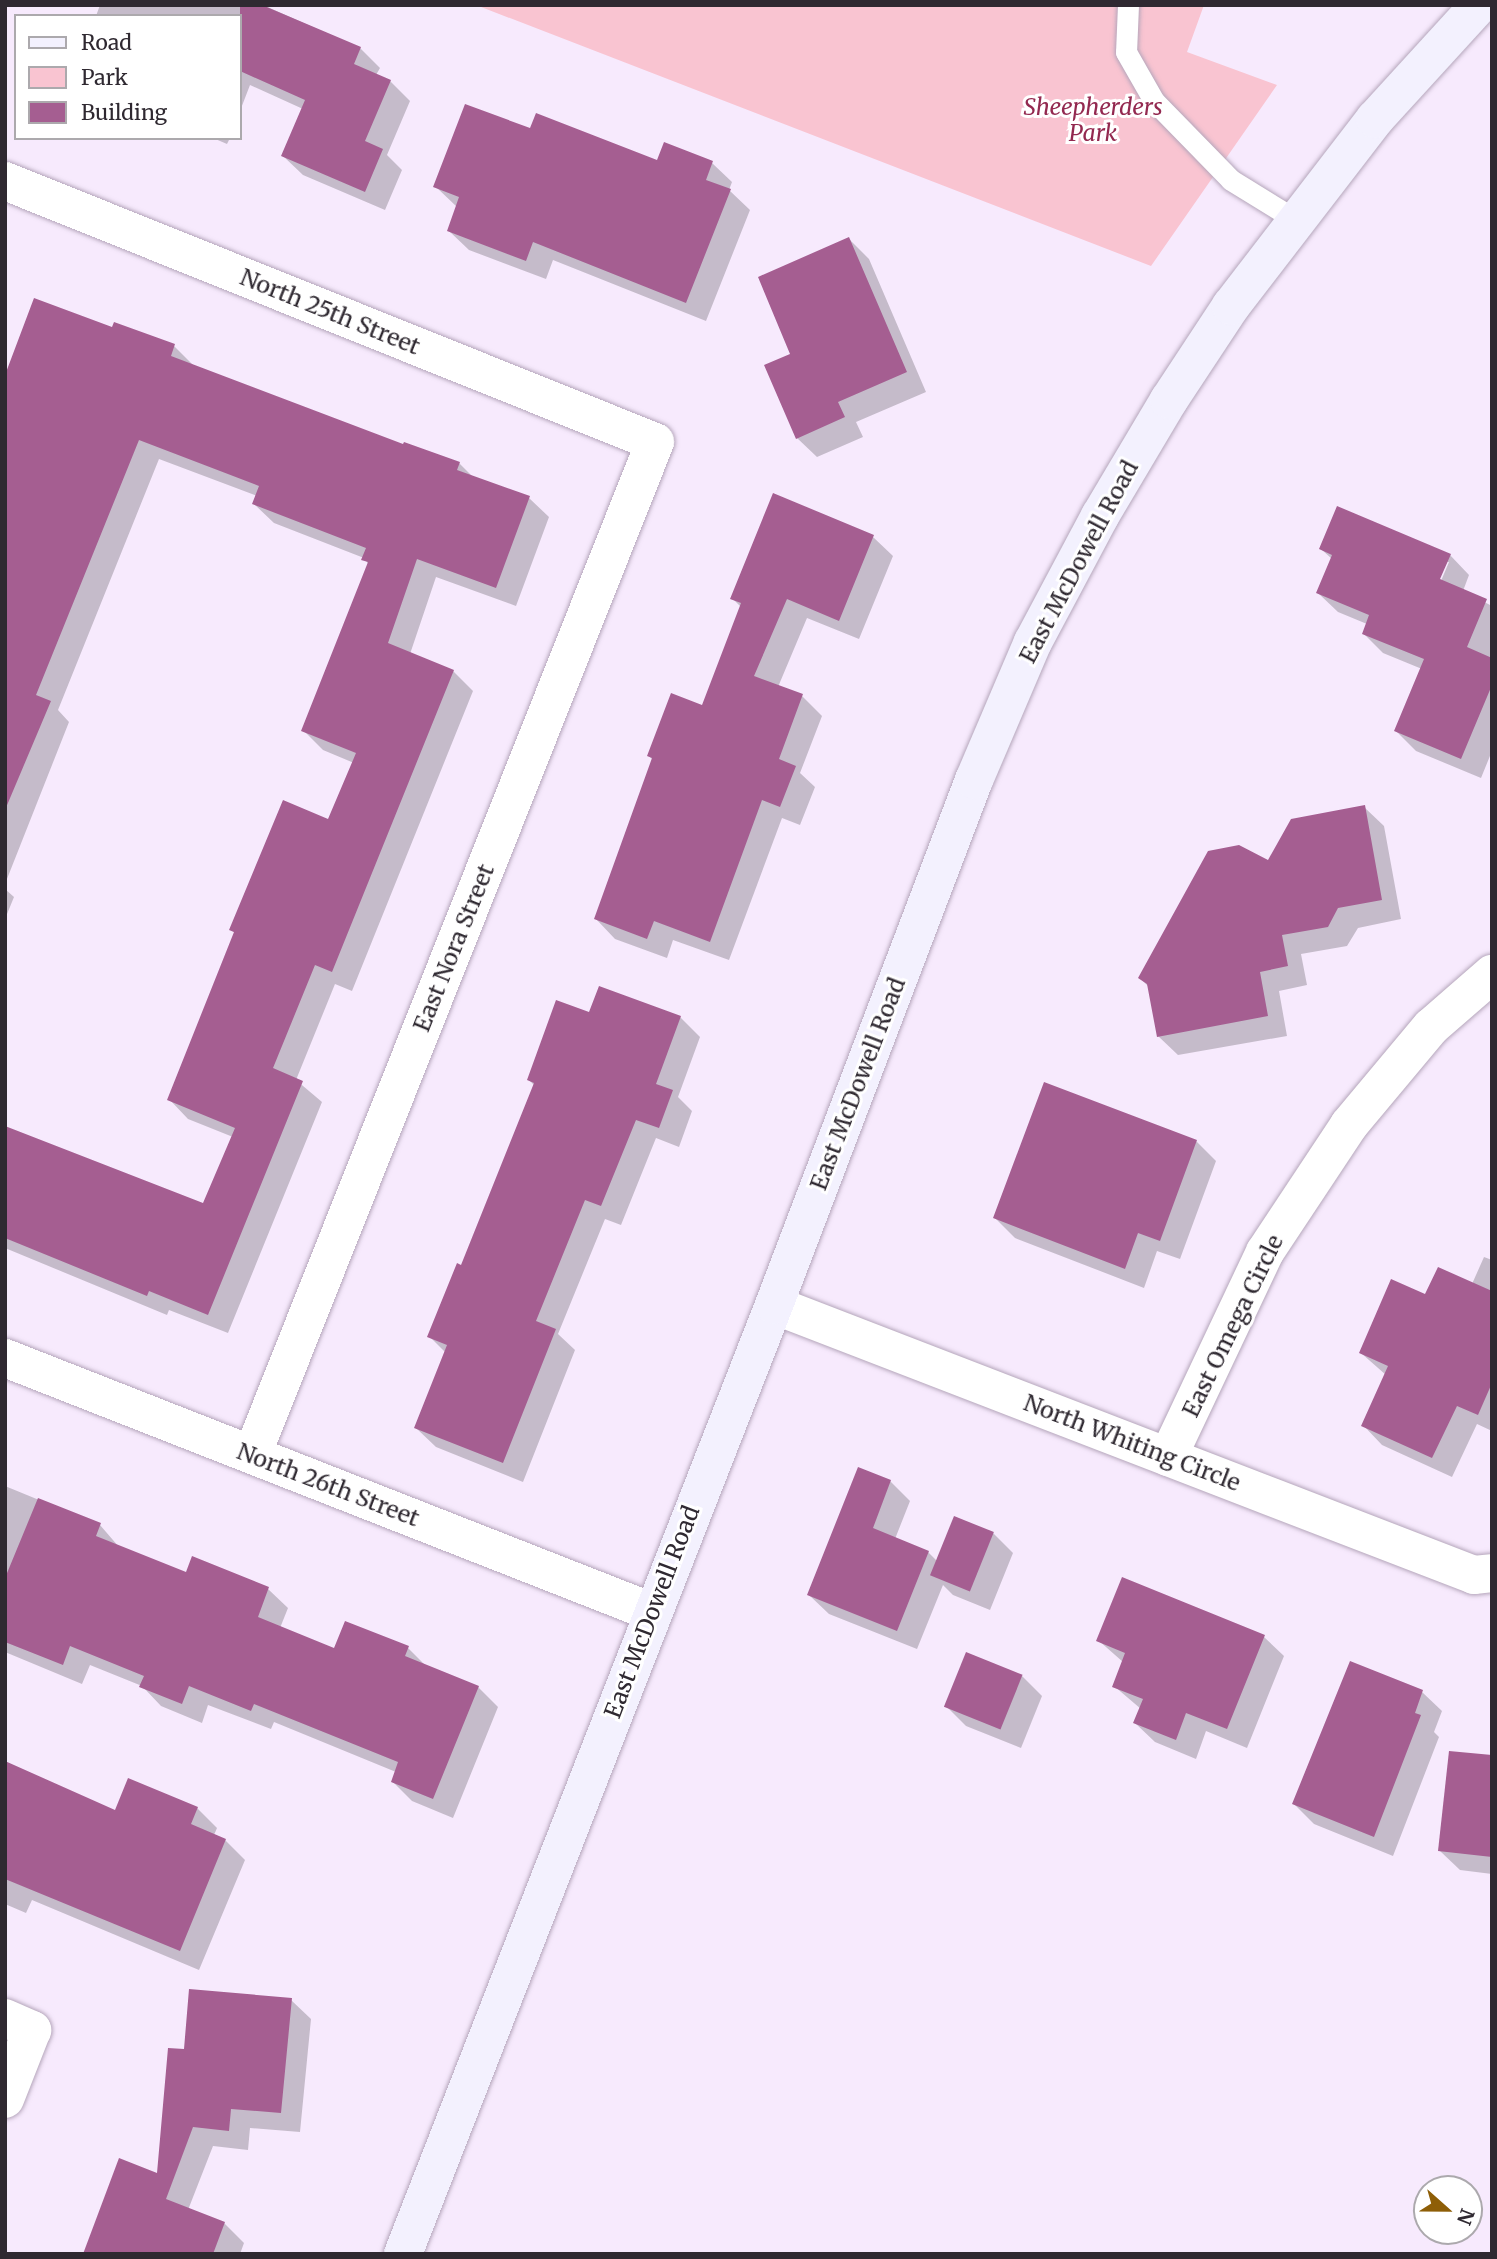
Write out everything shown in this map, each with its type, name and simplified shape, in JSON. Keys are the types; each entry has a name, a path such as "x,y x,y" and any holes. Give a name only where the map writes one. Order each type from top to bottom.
{"main road":[{"name":"East McDowell Road","path":"403,2254 774,1305 974,780 1033,642 1100,516 1169,400 1231,306 1375,119 1479,5"}],"street":[{"name":"North 25th Street","path":"5,181 655,442"},
{"name":"East Nora Street","path":"252,1455 655,442"},
{"name":"East Omega Circle","path":"1168,1457 1265,1252 1349,1125 1431,1027 1492,974"},
{"name":"North Whiting Circle","path":"774,1305 1474,1575 1492,1573"},
{"name":"North 26th Street","path":"5,1358 652,1612"},
{"path":"5,2099 18,2024"}],"lane":[{"path":"1128,5 1126,52 1154,101 1231,180 1296,220"}],"green space":[{"name":"Sheepherders Park","path":"476,5 1204,5 1187,52 1277,85 1151,266"}],"building":[{"path":"240,5 262,5 361,47 354,64 391,80 365,141 383,149 365,192 281,156 305,100 242,72"},
{"path":"465,104 530,128 536,113 657,160 664,142 713,161 706,180 731,189 686,303 533,242 526,261 447,231 459,197 433,187"},
{"path":"849,237 907,372 838,402 845,417 796,439 764,365 790,354 758,277"},
{"path":"34,298 112,327 114,322 175,344 171,356 403,444 404,442 460,462 457,470 530,496 496,588 417,559 388,643 454,670 332,972 315,965 273,1068 303,1081 208,1315 149,1291 147,1296 5,1238 5,1126 203,1203 235,1128 167,1100 234,932 229,930 283,800 328,819 356,753 301,731 368,562 361,560 366,548 252,504 259,486 139,440 36,695 51,701 5,810 5,375"},
{"path":"773,493 874,535 839,621 787,599 754,676 803,694 779,759 796,766 780,807 762,800 710,942 654,921 647,939 594,919 652,758 647,756 671,693 702,705 741,603 730,599"},
{"path":"1337,506 1451,554 1440,579 1487,599 1467,647 1492,658 1492,685 1461,759 1394,731 1424,659 1362,634 1369,615 1316,593 1332,555 1319,549"},
{"path":"1365,805 1382,900 1338,908 1328,927 1282,935 1288,966 1260,972 1268,1016 1157,1037 1147,984 1138,978 1208,851 1239,845 1268,860 1291,819"},
{"path":"599,986 681,1016 656,1084 673,1090 659,1128 636,1120 601,1206 585,1200 536,1321 556,1329 503,1463 414,1428 447,1345 427,1337 457,1263 461,1265 534,1083 527,1080 556,1000 589,1012"},
{"path":"1044,1082 1197,1140 1160,1241 1138,1233 1125,1269 993,1218"},
{"path":"1438,1267 1492,1291 1492,1383 1478,1415 1457,1406 1432,1458 1361,1426 1388,1366 1359,1353 1391,1279 1425,1294"},
{"path":"858,1467 891,1480 873,1528 929,1551 897,1631 807,1595"},
{"path":"38,1498 101,1523 96,1536 186,1572 192,1556 269,1587 258,1617 334,1648 345,1621 409,1646 405,1656 479,1686 433,1799 391,1782 398,1762 254,1704 251,1711 189,1686 182,1704 139,1687 144,1676 70,1646 63,1665 5,1642 5,1578"},
{"path":"954,1516 994,1532 970,1591 930,1575"},
{"path":"1122,1577 1265,1635 1227,1729 1186,1713 1176,1740 1133,1723 1143,1699 1112,1687 1125,1653 1096,1641"},
{"path":"966,1652 1023,1675 1000,1730 944,1707"},
{"path":"1350,1661 1423,1690 1415,1713 1421,1715 1374,1837 1292,1804"},
{"path":"1449,1751 1492,1755 1492,1857 1438,1851"},
{"path":"5,1761 115,1810 128,1778 198,1807 191,1824 226,1839 180,1951 5,1879"},
{"path":"189,1989 292,1998 281,2113 231,2109 229,2131 193,2127 166,2199 225,2222 213,2254 83,2254 119,2158 157,2173 168,2048 184,2049"}]}
